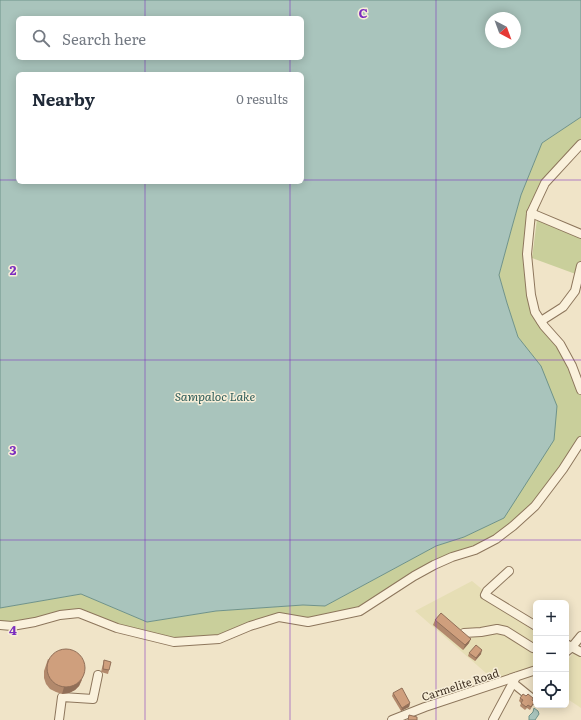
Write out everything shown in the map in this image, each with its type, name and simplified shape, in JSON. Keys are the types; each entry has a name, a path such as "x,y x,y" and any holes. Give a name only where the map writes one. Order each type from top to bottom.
{"street":[{"path":"581,144 545,183 531,213 527,254 534,312 560,344 572,366 581,390"},
{"path":"531,213 581,234"},
{"path":"541,321 563,307 575,291 581,266"},
{"path":"0,625 12,626 35,622 60,615 79,613 117,628 174,642 219,639 250,626 279,617 308,622 360,611 421,572 452,557 475,550 496,539 513,526 535,506 563,470 581,441"},
{"path":"509,571 487,591 485,595 533,624"},
{"path":"464,633 497,629 506,631 533,648"},
{"path":"569,647 581,636"},
{"path":"569,648 581,652"},
{"name":"Carmelite Road","path":"392,720 425,707 515,680 533,671"},
{"path":"59,720 62,697 93,699 98,675"},
{"path":"493,720 515,680 533,699"}],"shaded area":[{"path":"472,581 533,627 533,668 494,680 415,611"},
{"path":"575,651 581,655 581,708 569,700 569,658"}],"green space":[{"path":"581,117 581,144 545,183 527,254 535,312 560,344 581,390 581,441 535,506 496,539 452,557 360,611 301,621 279,617 219,639 174,642 79,613 0,625 0,608 81,594 147,622 216,611 303,605 325,606 436,546 464,537 504,518 541,366 518,337 499,275 521,195 542,143"},
{"path":"537,219 581,237 581,276 532,258"}],"water":[{"name":"Sampaloc Lake","path":"0,0 581,0 581,117 542,143 521,195 499,275 518,337 541,366 557,406 554,440 504,518 464,537 436,546 325,606 303,605 216,611 147,622 81,594 0,608"},
{"path":"534,708 539,714 535,720 529,720 529,716 533,712"}],"building":[{"path":"441,613 471,639 465,645 435,620"},
{"path":"476,645 482,650 476,658 469,653"},
{"path":"62,649 70,649 80,654 84,661 84,675 80,682 70,687 62,687 52,682 50,679 47,672 47,664 52,654 55,652"},
{"path":"104,660 111,662 109,670 103,669"},
{"path":"402,688 410,703 402,708 393,693"},
{"path":"523,694 526,696 528,694 533,698 533,704 531,707 528,705 526,707 521,703 523,700 520,698"},
{"path":"409,715 417,717 417,720 408,720"}]}
